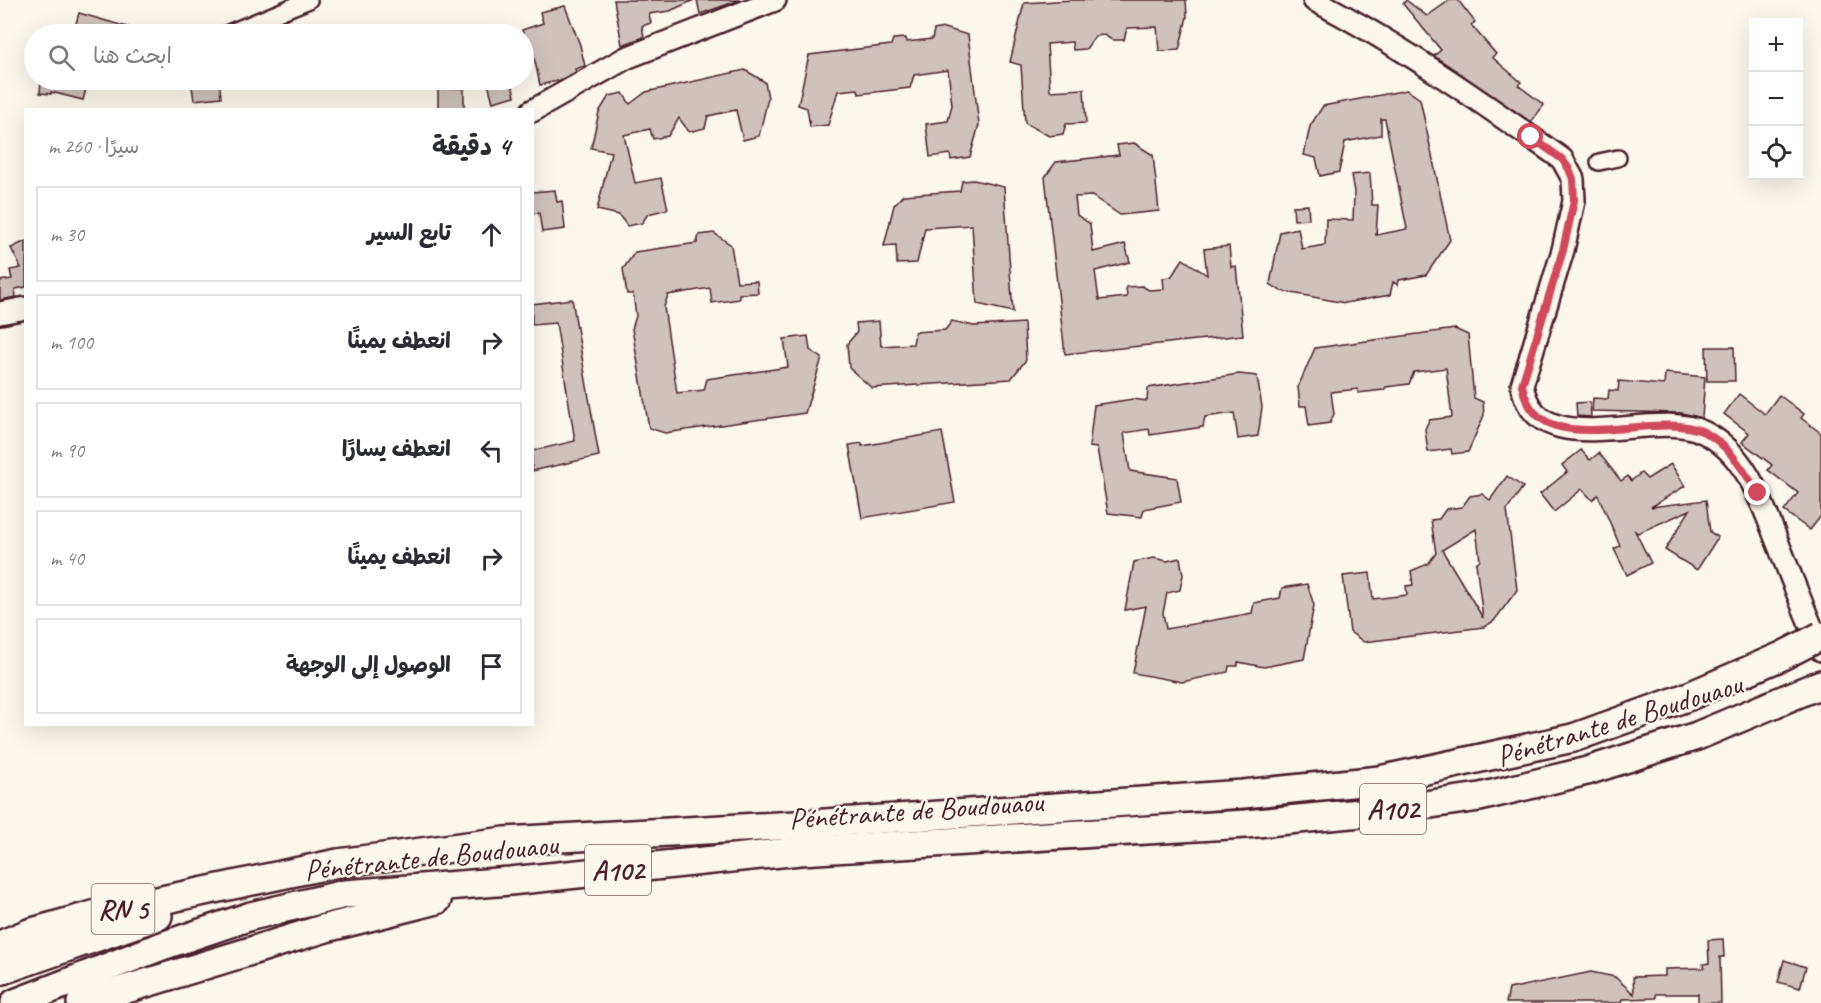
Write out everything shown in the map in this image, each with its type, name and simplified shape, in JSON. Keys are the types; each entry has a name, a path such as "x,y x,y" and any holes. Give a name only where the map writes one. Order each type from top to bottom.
{"highway":[{"name":"Pénétrante de Boudouaou","path":"249,883 338,863 505,841 796,825 1243,794 1380,780 1573,738 1687,697 1782,656 1821,636"},
{"name":"Pénétrante de Boudouaou","path":"15,1003 162,946 251,916 345,894 510,881 800,851 1081,832 1246,824 1382,811 1480,797 1587,771 1697,736 1821,684"},
{"path":"81,1003 326,928 510,881"},
{"name":"RN 5","path":"0,945 29,933 100,913 249,883"},
{"path":"0,971 249,883"}],"street":[{"path":"250,24 309,0"},
{"path":"534,110 626,58 775,0"},
{"path":"1314,0 1349,18 1562,159 1573,179 1574,201 1563,250 1522,385 1527,403 1540,418 1565,428 1601,430 1670,424 1687,426 1718,441 1731,452 1758,493 1821,650"},
{"path":"1599,162 1618,158"},
{"path":"0,313 24,308"}],"building":[{"path":"614,0 694,0 670,11 649,14 651,23 642,26 644,37 622,45"},
{"path":"697,0 740,0 700,14"},
{"path":"1073,0 1186,0 1187,17 1179,50 1159,51 1157,27 1127,28 1124,40 1112,40 1104,35 1095,36 1086,49 1073,50 1072,42 1047,44 1050,91 1084,89 1086,123 1066,124 1063,134 1049,136 1025,123 1021,65 1010,62 1024,3"},
{"path":"1406,0 1427,16 1450,0 1458,0 1475,22 1471,25 1496,54 1492,57 1521,82 1518,85 1544,105 1531,122 1434,56 1441,50 1403,4"},
{"path":"565,6 580,45 585,66 575,69 576,72 561,80 540,85 534,57 534,26 543,23 540,12"},
{"path":"79,13 117,24 76,24"},
{"path":"944,28 968,35 979,125 970,157 951,160 950,154 930,157 926,124 948,121 952,105 948,70 914,75 910,88 859,94 858,89 838,91 828,125 810,127 807,108 798,105 809,55 891,45 893,39 906,38 907,42 932,39 934,30"},
{"path":"745,70 765,82 768,98 759,136 743,140 736,110 708,116 705,128 689,132 679,118 668,136 653,139 650,129 624,135 635,183 661,178 668,209 648,214 642,223 627,226 619,215 597,210 611,152 591,148 599,112 609,96 623,93 630,104 646,92"},
{"path":"40,90 86,90 83,100 51,92 51,94 40,93"},
{"path":"192,90 220,90 221,97 194,100"},
{"path":"438,90 464,90 464,108 438,108"},
{"path":"490,90 514,90 515,96 493,102"},
{"path":"1407,90 1420,99 1450,240 1426,275 1399,280 1398,285 1393,282 1390,295 1345,303 1281,291 1270,284 1280,232 1298,228 1302,249 1325,245 1326,219 1353,220 1354,192 1351,175 1370,173 1372,205 1378,205 1376,235 1407,229 1385,119 1381,119 1381,135 1345,142 1339,172 1320,176 1316,158 1304,155 1310,126 1323,106"},
{"path":"1134,143 1153,155 1159,211 1120,215 1092,196 1075,197 1077,215 1090,224 1093,252 1125,244 1130,262 1095,271 1099,300 1127,297 1126,287 1142,286 1149,290 1164,289 1163,278 1171,277 1183,259 1207,275 1204,249 1229,246 1231,267 1236,266 1243,335 1065,354 1045,177 1056,162 1119,155 1117,145"},
{"path":"974,180 1004,187 1013,312 977,304 972,225 925,228 917,263 897,264 896,245 884,246 894,205 903,195 960,191 962,181"},
{"path":"555,190 557,202 562,201 565,229 542,232 539,213 534,214 534,192"},
{"path":"1308,205 1309,219 1294,220 1293,206"},
{"path":"714,233 731,245 737,282 757,281 758,293 739,294 739,299 712,303 710,288 668,295 664,307 677,393 704,390 707,379 788,367 784,339 808,336 810,350 822,358 805,413 665,433 649,428 632,329 636,316 633,294 627,294 623,269 635,252 697,243 699,235"},
{"path":"24,242 24,287 15,289 16,297 0,300 0,281 12,279 10,270 21,268 11,248"},
{"path":"572,299 599,456 534,471 534,451 575,441 556,323 534,325 534,304"},
{"path":"879,321 881,346 913,344 915,332 945,330 952,321 974,326 1024,323 1026,360 1011,379 872,388 849,368 847,344 857,332 856,323"},
{"path":"1455,329 1468,335 1474,398 1483,402 1484,415 1468,452 1452,454 1451,449 1428,452 1425,429 1429,420 1452,417 1446,368 1414,372 1409,384 1386,387 1384,390 1358,393 1358,389 1331,392 1334,414 1330,423 1309,426 1306,406 1300,406 1298,387 1315,348"},
{"path":"1706,347 1734,347 1735,381 1707,381"},
{"path":"1665,373 1705,377 1702,418 1682,413 1592,411 1593,398 1608,399 1609,390 1618,391 1619,381 1664,385"},
{"path":"1239,374 1257,376 1262,407 1258,436 1238,439 1234,413 1205,417 1203,427 1150,435 1149,429 1124,433 1130,471 1177,478 1181,502 1144,509 1142,517 1108,513 1097,448 1089,447 1094,405 1133,399 1147,401 1148,388"},
{"path":"1739,394 1765,414 1779,395 1804,414 1801,418 1821,433 1821,516 1810,530 1784,511 1798,493 1768,470 1772,465 1742,442 1749,433 1724,414"},
{"path":"1590,402 1591,417 1577,416 1576,403"},
{"path":"942,432 955,502 862,518 849,445 862,443 862,446"},
{"path":"1581,450 1590,460 1599,453 1621,481 1628,476 1631,481 1641,473 1647,479 1671,464 1685,486 1651,507 1706,500 1710,532 1718,537 1697,570 1665,550 1690,510 1638,533 1635,531 1651,563 1627,575 1614,549 1620,546 1598,495 1592,500 1582,489 1554,512 1540,494 1567,472 1562,465"},
{"path":"1507,476 1523,487 1507,510 1517,590 1494,621 1484,627 1364,642 1350,632 1343,576 1370,573 1373,599 1407,595 1406,586 1413,585 1411,571 1428,564 1436,553 1431,520 1439,519 1446,509 1462,507 1470,496 1482,494 1490,500","holes":["1476,529 1480,560 1476,563 1483,618 1442,550"]},
{"path":"1154,558 1167,561 1180,558 1183,575 1180,590 1167,593 1163,613 1166,629 1252,613 1254,603 1280,598 1282,588 1307,584 1314,605 1304,659 1264,667 1238,662 1238,666 1229,666 1228,672 1182,682 1133,673 1146,606 1125,610 1134,562"},
{"path":"1723,939 1724,957 1720,957 1721,1003 1698,1003 1698,994 1656,994 1656,998 1622,999 1621,1003 1506,1003 1509,989 1591,972 1615,977 1634,994 1633,977 1665,976 1665,969 1704,968 1703,964 1709,963 1708,940"},
{"path":"1784,960 1806,967 1800,988 1778,982"}],"route":[{"path":"1531,137 1562,159 1569,169 1575,190 1563,250 1522,385 1527,403 1540,418 1565,428 1601,430 1670,424 1687,426 1703,432 1731,452 1758,493"}]}
